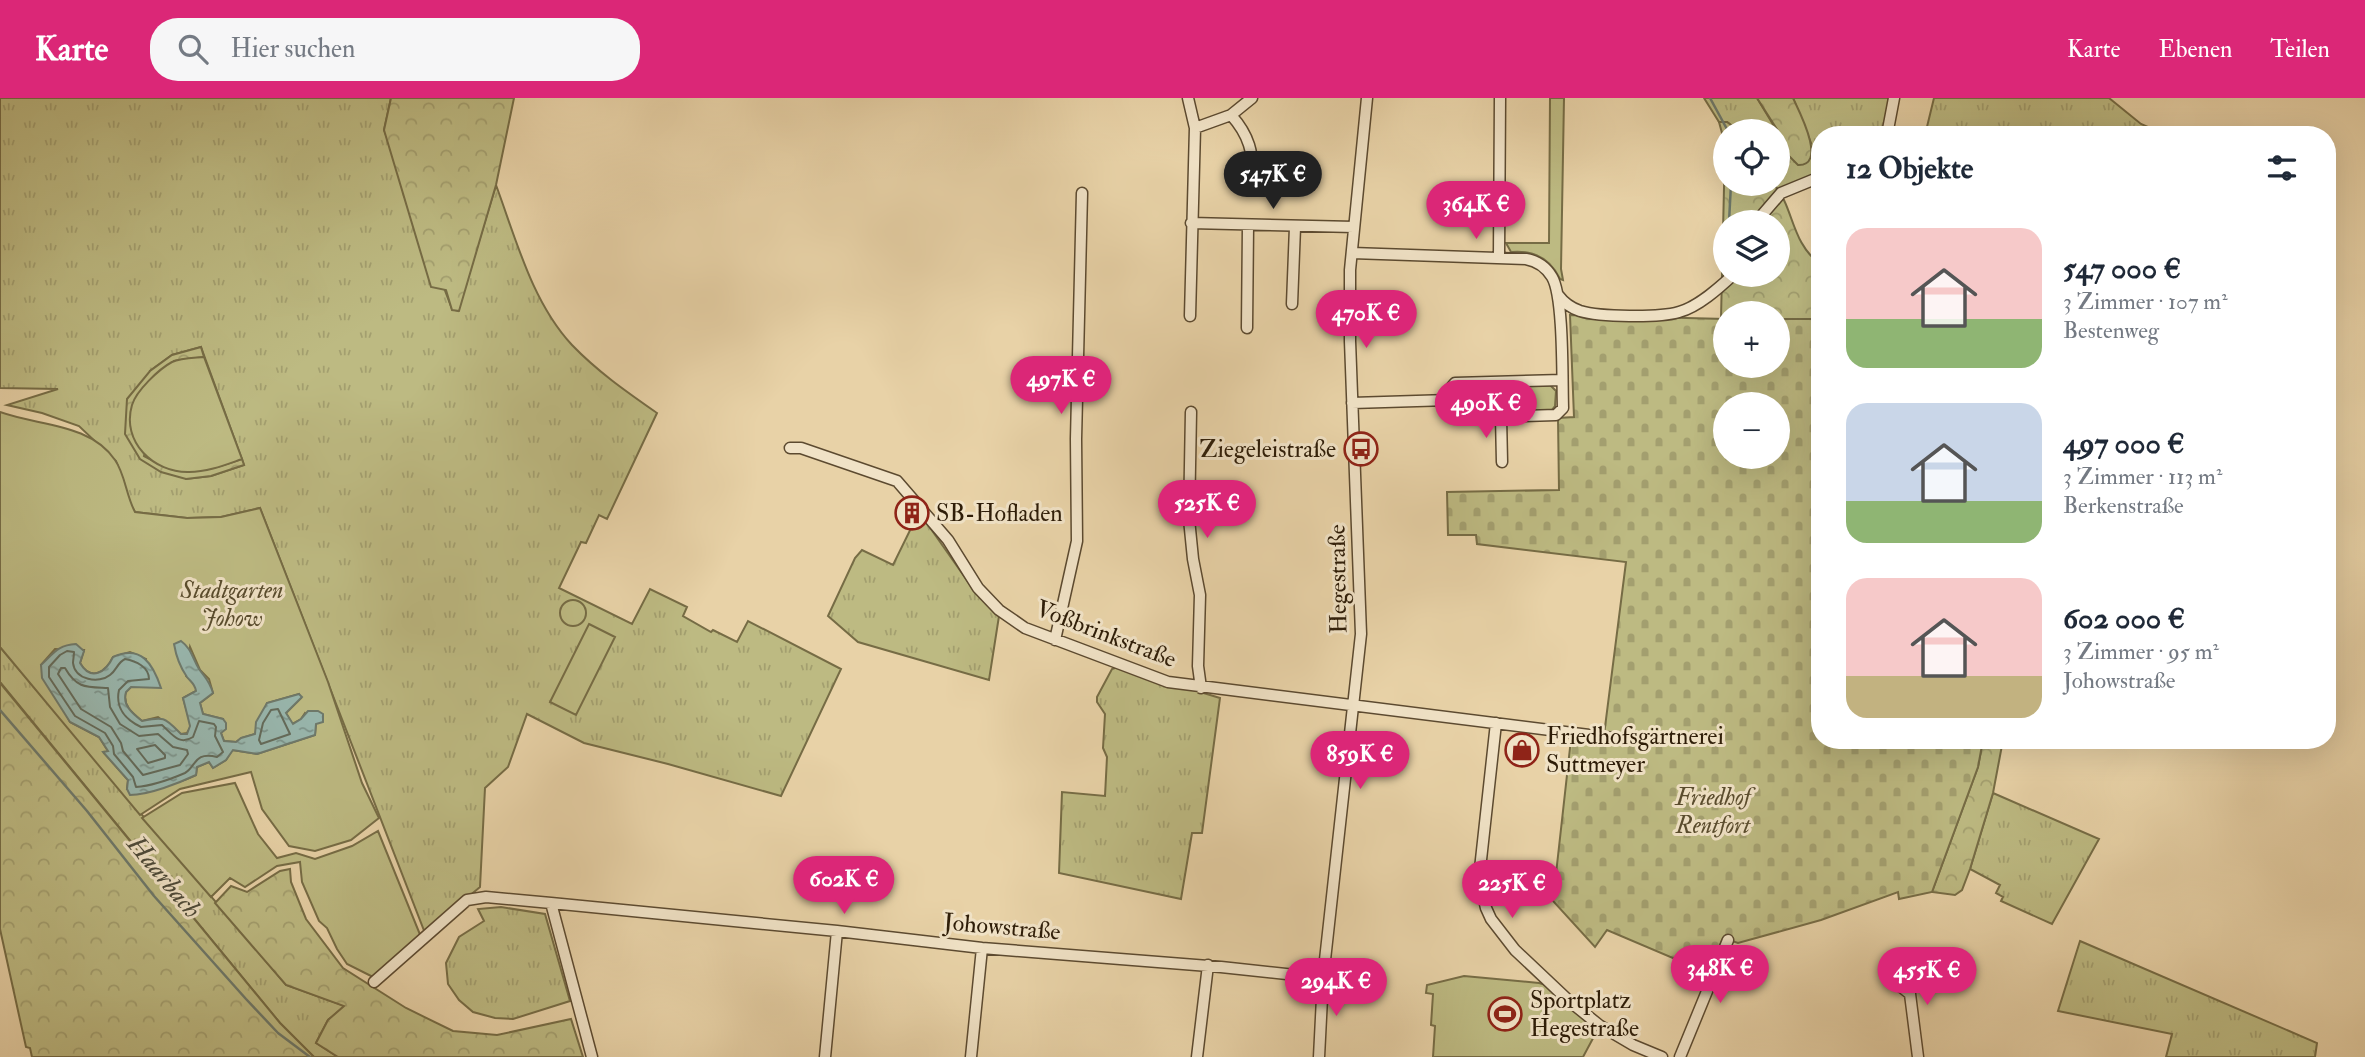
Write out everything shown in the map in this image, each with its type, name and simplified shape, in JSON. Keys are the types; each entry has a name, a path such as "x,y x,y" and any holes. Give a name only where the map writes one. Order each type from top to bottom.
{"street":[{"path":"1188,98 1195,128 1190,316"},
{"path":"1195,128 1234,112 1252,98"},
{"name":"Hegestraße","path":"1319,1057 1323,978 1362,634 1350,341 1352,253 1367,98"},
{"path":"1499,257 1500,98"},
{"path":"1889,126 1894,98"},
{"path":"1234,112 1251,147 1252,180"},
{"path":"1766,210 1781,193 1811,181"},
{"path":"1055,640 1077,541 1076,439 1082,193"},
{"path":"1191,223 1354,227"},
{"path":"1247,328 1248,226"},
{"path":"1292,304 1295,227"},
{"path":"1352,253 1526,258 1541,264 1553,278 1558,295 1562,380 1563,408 1556,415 1501,417 1456,418 1450,412 1449,390 1455,383 1562,380"},
{"path":"1558,295 1563,302 1582,311 1656,315 1679,312 1697,303 1718,287"},
{"path":"1352,403 1449,400"},
{"path":"1191,412 1189,519 1200,595 1198,666 1201,688"},
{"path":"1501,417 1502,462"},
{"name":"Voßbrinkstraße","path":"790,448 801,448 897,481 947,540 978,588 999,610 1025,628 1168,682 1353,706"},
{"path":"1353,706 1613,738"},
{"path":"1496,723 1479,877 1491,919 1515,950 1568,1000 1599,1025 1633,1045 1662,1057"},
{"name":"Johowstraße","path":"374,982 467,900 486,897 1323,978"},
{"path":"551,903 592,1057"},
{"path":"825,1057 837,931"},
{"path":"1680,1057 1728,940"},
{"path":"971,1057 982,947"},
{"path":"1198,1057 1208,965"},
{"path":"1895,982 1910,994 1918,1057"}],"green space":[{"path":"0,98 391,98 384,130 452,309 458,311 496,185 526,269 558,328 592,364 657,413 607,519 599,515 586,543 581,542 559,588 632,624 650,589 687,607 683,616 711,632 713,630 737,642 748,621 841,669 781,796 584,743 527,714 508,767 485,788 480,887 425,933 260,508 221,517 187,518 135,512 127,498 116,461 79,426 42,413 7,405 58,389 0,388","holes":["201,347 244,465 211,476 186,479 150,371 172,355"]},
{"path":"391,98 514,98 496,185 459,311 452,310 446,290 431,287 384,130"},
{"path":"1550,98 1564,98 1563,280 1540,257 1527,252 1511,252 1506,243 1549,243"},
{"path":"1704,98 1757,98 1770,119 1717,119"},
{"path":"1757,98 1793,98 1809,137 1811,157 1807,163 1798,165 1790,157 1790,119 1770,119"},
{"path":"1793,98 1892,98 1886,126 1811,126 1811,143"},
{"path":"1934,98 2109,98 2146,126 1927,126"},
{"path":"1790,138 1811,143 1811,178 1790,188"},
{"path":"1724,196 1782,196 1788,210 1723,210"},
{"path":"1790,216 1797,235 1811,256 1811,319 1790,319 1790,301 1721,301 1722,287 1790,287"},
{"name":"Friedhof Rentfort","path":"1570,315 1713,319 1713,378 1790,378 1790,319 1811,319 1811,749 1981,749 1978,767 1932,892 1899,899 1898,892 1821,920 1738,943 1723,938 1708,973 1607,930 1595,947 1553,901 1571,739 1603,743 1626,562 1477,544 1476,535 1448,535 1447,492 1559,490 1558,418 1574,417"},
{"path":"201,347 204,357 174,361 144,456 170,468 192,471 215,468 242,459 244,465 211,476 186,479 161,472 140,459 125,434 127,399 150,371 172,355"},
{"path":"204,357 242,459 203,471 176,471 153,461 136,443 131,431 132,405 143,387 167,365 180,360"},
{"path":"1550,385 1556,391 1555,406 1551,411 1460,413 1455,410 1454,392 1459,388"},
{"name":"Stadtgarten Johow","path":"0,412 62,427 92,439 115,460 135,512 187,518 221,517 260,508 328,682 362,783 379,818 351,840 315,851 289,846 262,809 251,772 180,789 140,815 0,647","holes":["190,647 200,670 209,679 213,693 200,703 203,714 223,719 221,733 224,741 236,742 255,734 267,703 299,694 301,698 286,713 292,724 305,713 316,723 315,735 257,754 232,750 226,760 213,768 209,762 197,767 196,775 179,782 127,789 128,780 104,753 108,751 99,737 70,722 41,665 55,649 84,650 80,663 84,669 93,673 106,667 113,657 130,652 146,659 138,686 131,687 126,692 127,705 142,721 158,717 181,734 187,733 191,726 183,698 196,691 196,686 186,676"]},
{"path":"919,512 976,593 999,616 989,680 858,642 828,616 855,558 862,550 893,565"},
{"path":"573,600 582,604 586,613 582,622 573,626 564,622 560,613 564,604"},
{"path":"589,624 615,637 576,715 550,702"},
{"path":"0,647 286,985 345,1006 328,1020 316,1043 338,1057 314,1057 280,1023 0,682"},
{"path":"1118,667 1220,698 1202,833 1192,833 1181,899 1059,873 1062,792 1105,796 1105,714 1097,702 1097,697 1112,669"},
{"path":"0,683 280,1023 314,1057 32,1057 30,1048 26,1047 0,929"},
{"path":"1981,749 2001,749 1993,793 1962,890 1955,895 1932,892 1978,767"},
{"path":"235,783 258,834 277,858 296,853 315,859 352,846 378,831 421,937 373,977 347,964 327,928 319,921 302,882 300,862 277,866 245,887 230,878 211,897 142,818 182,793"},
{"path":"1993,793 2099,839 2052,924 2001,901 2003,897 1996,893 2000,885 1970,869"},
{"path":"290,869 291,882 306,919 343,968 406,1008 453,1031 497,1035 571,1019 583,1057 338,1057 316,1043 328,1020 344,1006 286,985 215,903 231,886 247,892 280,871"},
{"path":"501,907 545,914 570,1001 513,1019 495,1018 473,1012 459,1000 448,984 446,963 459,937 484,921 478,909"},
{"path":"2080,941 2317,1043 2315,1057 2166,1057 2172,1034 2058,1011"},
{"name":"Sportplatz Hegestraße","path":"1464,976 1546,985 1598,1029 1583,1057 1433,1057 1433,994 1426,993 1427,985"}],"water":[{"path":"181,641 190,650 210,685 213,693 200,703 203,714 223,719 226,723 226,729 221,733 224,741 236,742 255,734 256,722 267,703 299,694 302,697 286,713 293,724 308,711 323,714 323,722 316,724 315,735 257,754 233,750 226,760 213,768 209,762 197,767 196,775 181,782 155,791 130,795 127,789 128,780 103,752 108,751 99,737 70,722 42,678 41,665 60,648 76,644 84,651 80,663 84,669 93,673 106,667 113,657 131,653 138,655 150,664 161,688 131,687 125,697 129,708 142,721 164,720 181,734 187,734 190,726 183,698 196,691 177,657 174,644"}],"waterway":[{"path":"1710,98 1721,119"},
{"path":"1730,196 1730,210"},
{"name":"Haarbach","path":"0,710 87,811 154,896 246,999 278,1033 310,1057"}],"place":[{"name":"Ziegeleistraße","path":"1361,449"},
{"name":"SB-Hofladen","path":"912,513"},
{"name":"Friedhofsgärtnerei Suttmeyer","path":"1522,750"},
{"name":"Sportplatz Hegestraße","path":"1505,1014"}]}
